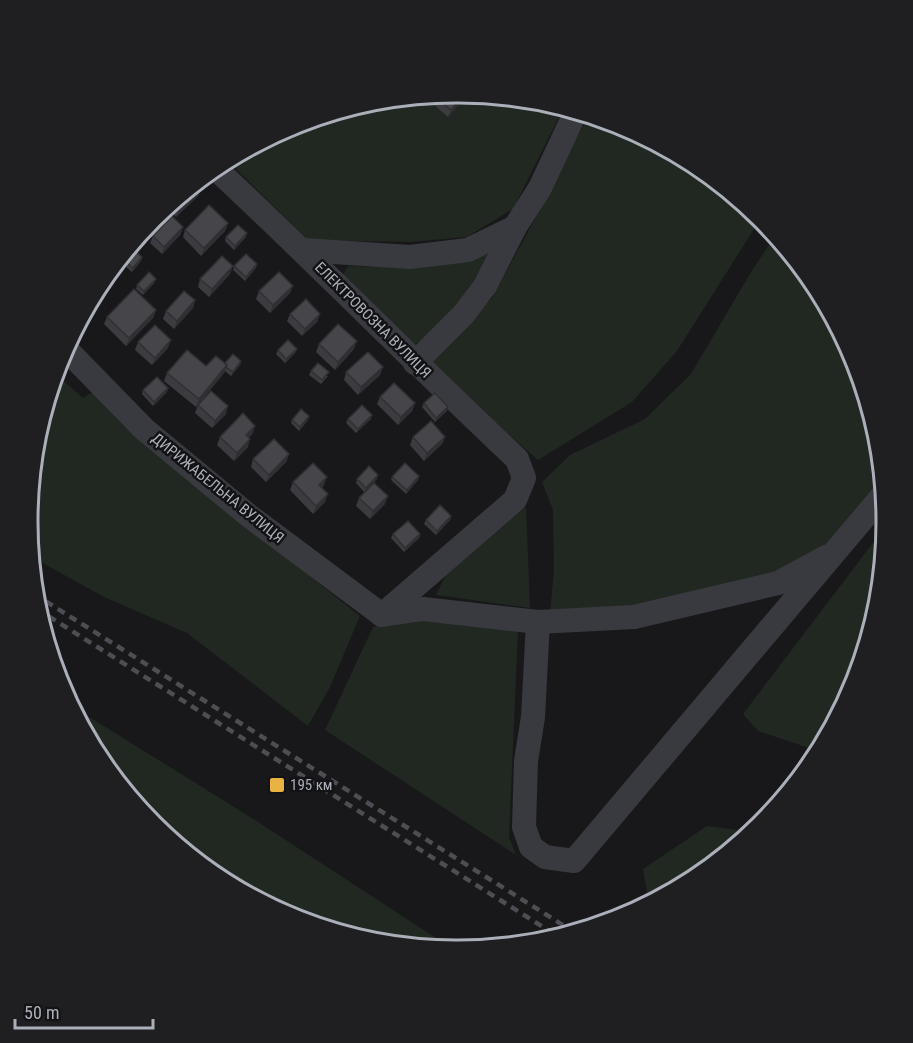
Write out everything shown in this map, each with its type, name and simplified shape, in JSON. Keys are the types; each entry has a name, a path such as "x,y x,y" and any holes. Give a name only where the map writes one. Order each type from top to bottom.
{"street":[{"path":"415,363 463,315 485,286 515,227 540,188 572,119"},
{"name":"ЕЛЕКТРОВОЗНА ВУЛИЦЯ","path":"222,174 303,250 415,363 517,459 524,478 515,500 382,615"},
{"path":"303,250 410,257 468,250 515,227"},
{"name":"ДИРИЖАБЕЛЬНА ВУЛИЦЯ","path":"72,356 144,429 248,515 382,615"},
{"path":"538,622 533,717 526,761 524,826 531,847 545,857 574,861 875,504"},
{"path":"382,615 423,609 538,622 634,617 778,583 839,549"}],"shaded area":[{"path":"429,103 484,103 560,116 513,209 467,237 410,242 308,240 234,167 296,134 348,117 402,106"},
{"path":"585,123 617,134 689,173 733,206 755,227 677,351 632,402 538,460 427,364 492,298 550,191"},
{"path":"770,243 789,266 819,312 844,361 853,387 867,440 874,489 832,543 777,573 630,609 550,614 554,570 553,510 542,482 570,455 645,419 691,374"},
{"path":"495,252 433,335 415,344 341,278 348,266 422,268"},
{"path":"62,380 83,398 96,390 248,527 360,616 329,689 308,726 187,633 104,597 39,561 38,494 41,467 52,413"},
{"path":"526,507 530,608 436,595 446,575"},
{"path":"875,540 867,603 853,656 832,707 809,748 758,731 743,714"},
{"path":"453,617 518,631 509,837 516,855 325,730 373,627 392,619"},
{"path":"85,714 255,820 439,940 375,932 322,918 271,897 224,870 180,837 141,798 108,754"},
{"path":"707,826 740,830 689,870 647,894 643,869"}],"building":[{"path":"442,103 457,103 451,110"},
{"path":"209,205 228,223 204,248 185,230"},
{"path":"172,216 183,227 164,247 153,236"},
{"path":"238,225 247,233 235,246 226,237"},
{"path":"136,252 142,257 133,268 127,263"},
{"path":"246,254 257,264 246,277 234,266"},
{"path":"222,256 233,266 212,289 200,279"},
{"path":"149,272 156,279 144,291 137,285"},
{"path":"279,272 293,286 273,305 259,291"},
{"path":"134,289 156,310 129,338 107,317"},
{"path":"184,291 195,300 177,321 166,311"},
{"path":"306,299 320,314 305,329 290,314"},
{"path":"338,324 357,341 338,362 319,344"},
{"path":"155,325 171,340 155,358 138,342"},
{"path":"288,340 297,349 286,359 278,350"},
{"path":"187,350 206,366 216,356 227,365 199,399 167,373"},
{"path":"368,352 383,367 361,387 346,372"},
{"path":"233,354 241,361 233,372 226,367 225,363"},
{"path":"318,363 329,372 322,380 311,371"},
{"path":"157,377 168,388 154,402 143,390"},
{"path":"394,383 415,403 401,417 380,397"},
{"path":"211,391 228,406 215,421 198,405"},
{"path":"435,393 448,407 436,418 424,403"},
{"path":"362,405 372,415 358,429 348,419"},
{"path":"301,409 309,416 300,427 292,420"},
{"path":"243,413 255,426 246,435 250,439 237,453 220,437"},
{"path":"431,421 445,437 427,453 413,437"},
{"path":"274,439 289,454 269,475 253,459"},
{"path":"313,463 327,477 319,485 328,494 316,506 293,482"},
{"path":"405,463 419,476 407,490 392,477"},
{"path":"369,466 378,475 366,488 357,479"},
{"path":"374,483 388,496 373,511 359,498"},
{"path":"440,505 451,516 437,531 426,520"},
{"path":"408,521 420,534 405,548 393,534"}],"railway":[{"path":"46,601 565,926"},
{"path":"49,617 548,930"}],"place":[{"name":"195 км","path":"277,785"}]}
